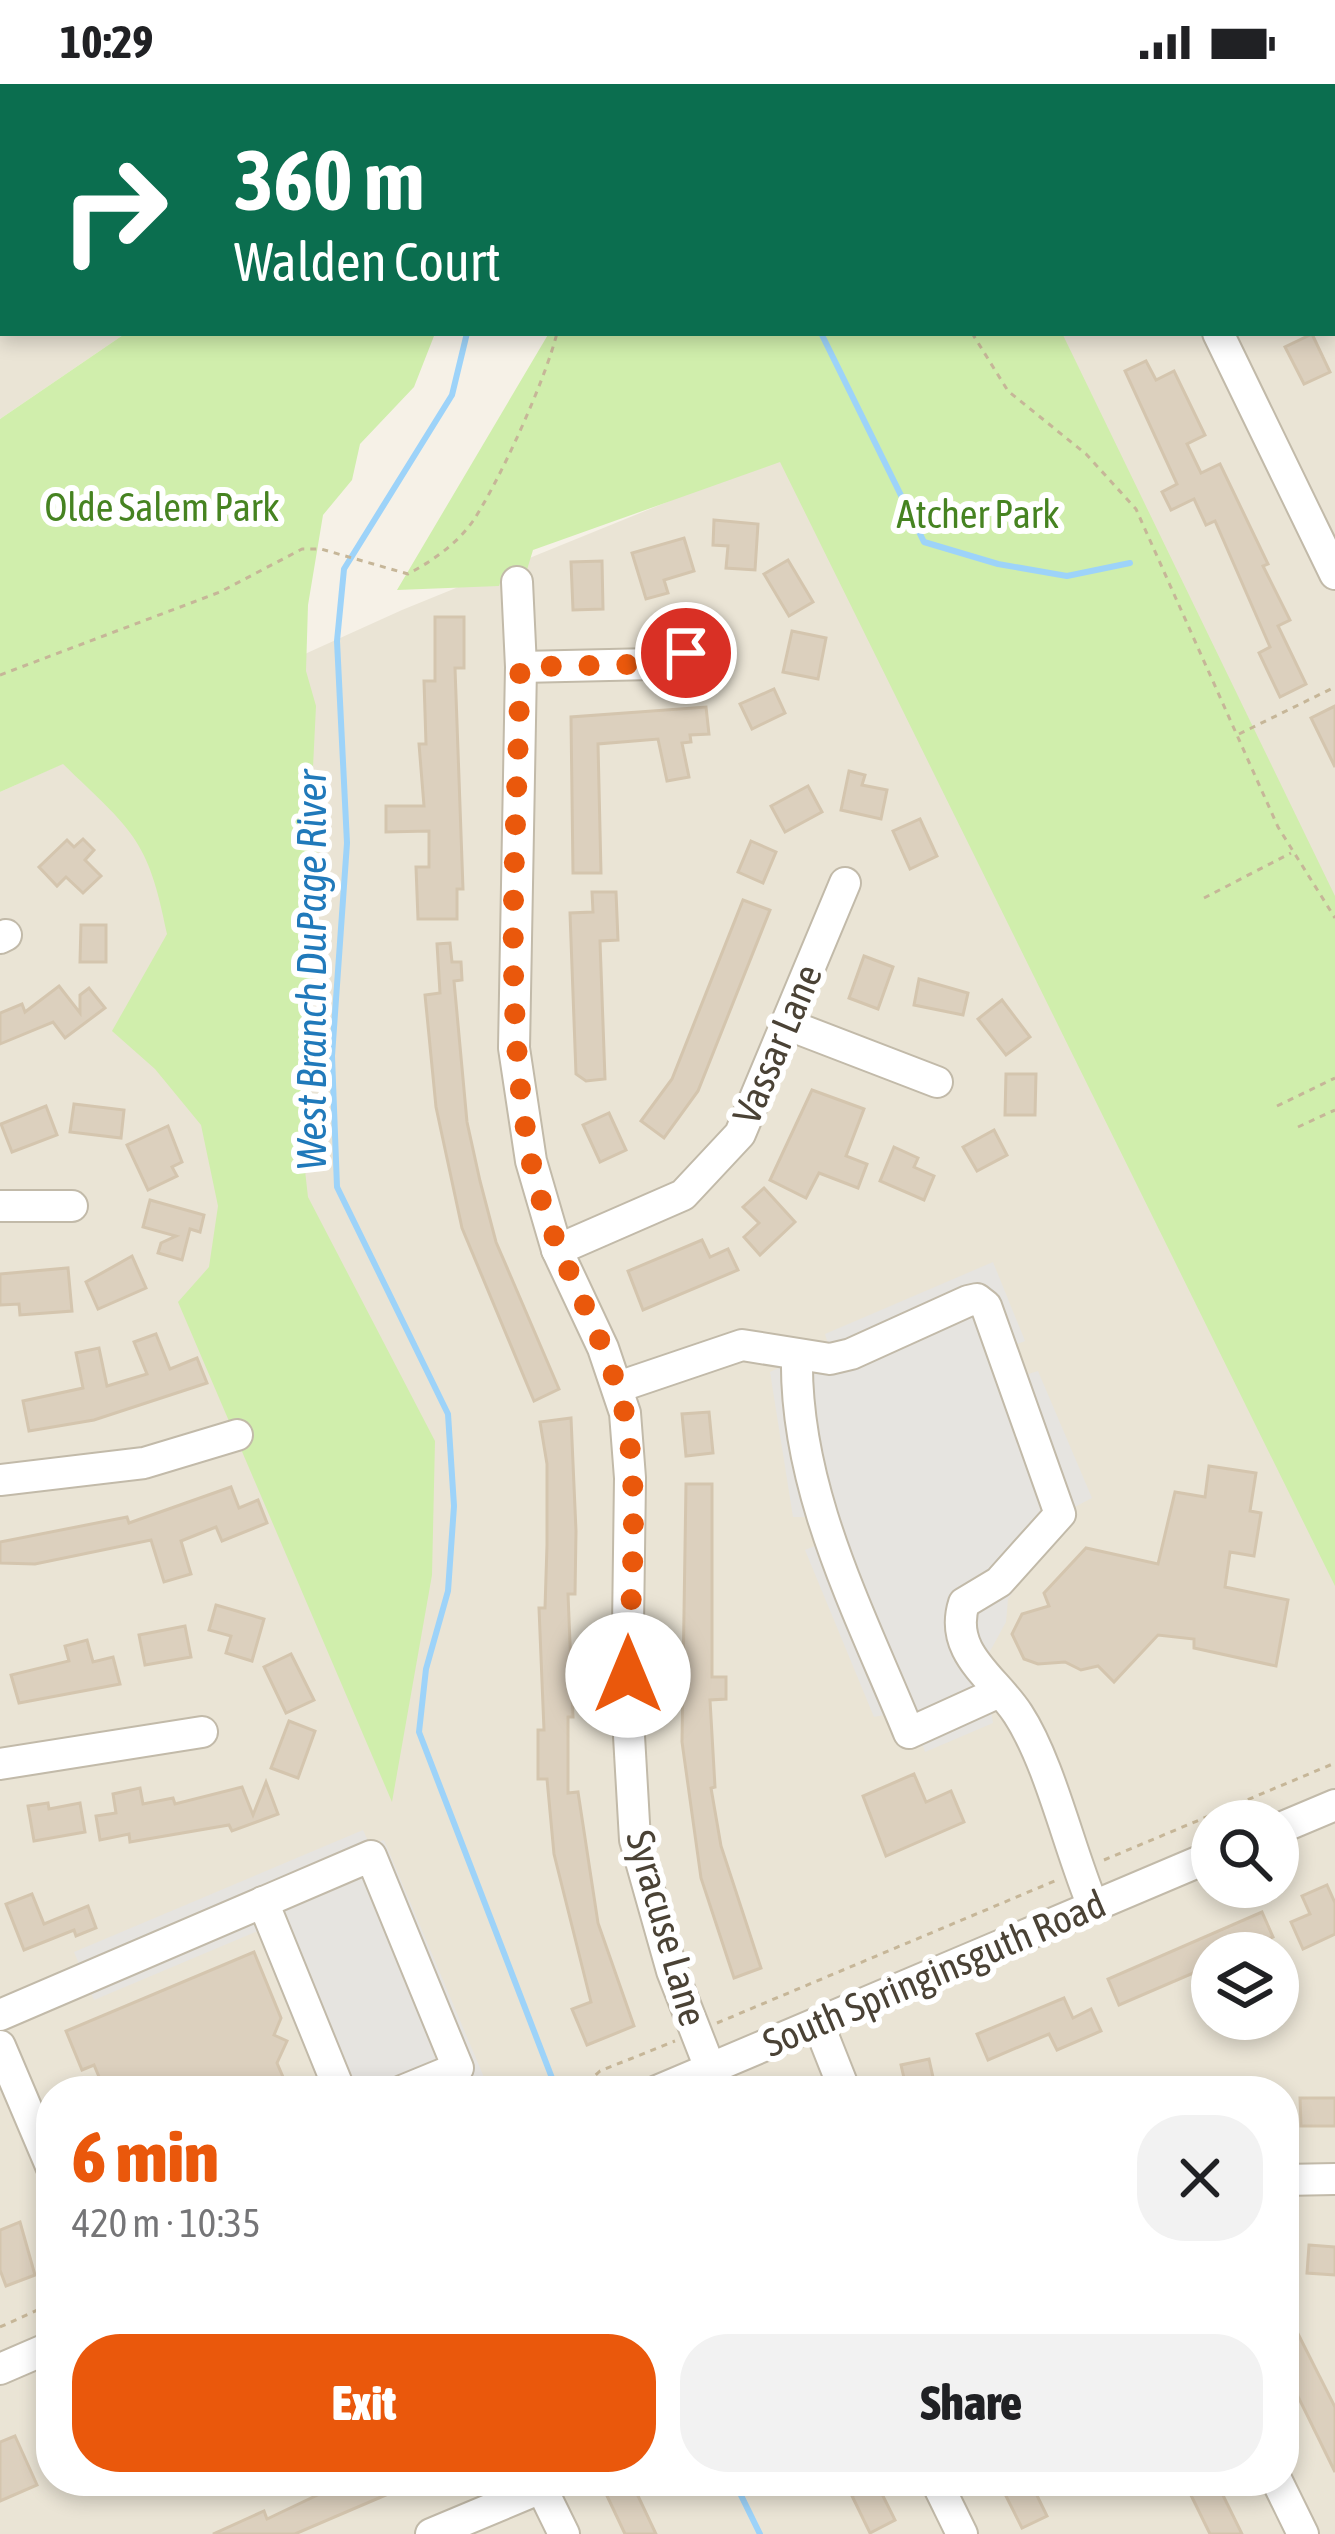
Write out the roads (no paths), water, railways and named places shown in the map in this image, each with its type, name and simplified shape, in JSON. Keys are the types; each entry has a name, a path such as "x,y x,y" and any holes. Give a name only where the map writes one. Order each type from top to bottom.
{"street":[{"path":"1219,336 1335,574"},
{"name":"Syracuse Lane","path":"517,582 514,1048 531,1161 557,1250 618,1387 629,1444 627,1701 635,1840 658,1930 710,2068"},
{"path":"520,667 653,664 718,642"},
{"name":"Vassar Lane","path":"557,1250 683,1195 740,1134 845,884"},
{"path":"786,1024 937,1082"},
{"path":"0,1207 72,1206"},
{"path":"618,1387 742,1346 830,1359 968,1301 977,1299 986,1306 1060,1514 1043,1539 999,1582 964,1603 959,1620 962,1637 997,1693 1017,1712 1093,1906"},
{"path":"797,1355 796,1395 810,1480 909,1733 997,1693"},
{"path":"0,1480 144,1463 238,1435"},
{"path":"0,1764 202,1732"},
{"path":"1299,1820 1335,1805"},
{"path":"0,2015 371,1856 458,2068 438,2076"},
{"name":"South Springinsguth Road","path":"692,2076 1191,1865"},
{"path":"263,1902 334,2076"},
{"path":"818,2023 839,2076"},
{"path":"0,2048 36,2131"},
{"path":"1299,2180 1335,2179"},
{"path":"0,2369 36,2353"},
{"path":"430,2534 514,2496"},
{"path":"546,2496 564,2534"},
{"path":"943,2496 962,2534"},
{"path":"1284,2496 1303,2534"}],"waterway":[{"name":"West Branch DuPage River","path":"466,336 452,395 344,569 337,641 347,843 332,1056 337,1187 448,1414 454,1506 448,1591 426,1669 419,1732 551,2076"},
{"path":"822,336 924,542 998,564 1067,576 1130,563"},
{"name":"West Branch DuPage River","path":"741,2496 760,2534"}],"park label":[{"name":"Olde Salem Park","path":"162,507"},
{"name":"Atcher Park","path":"978,514"}]}
